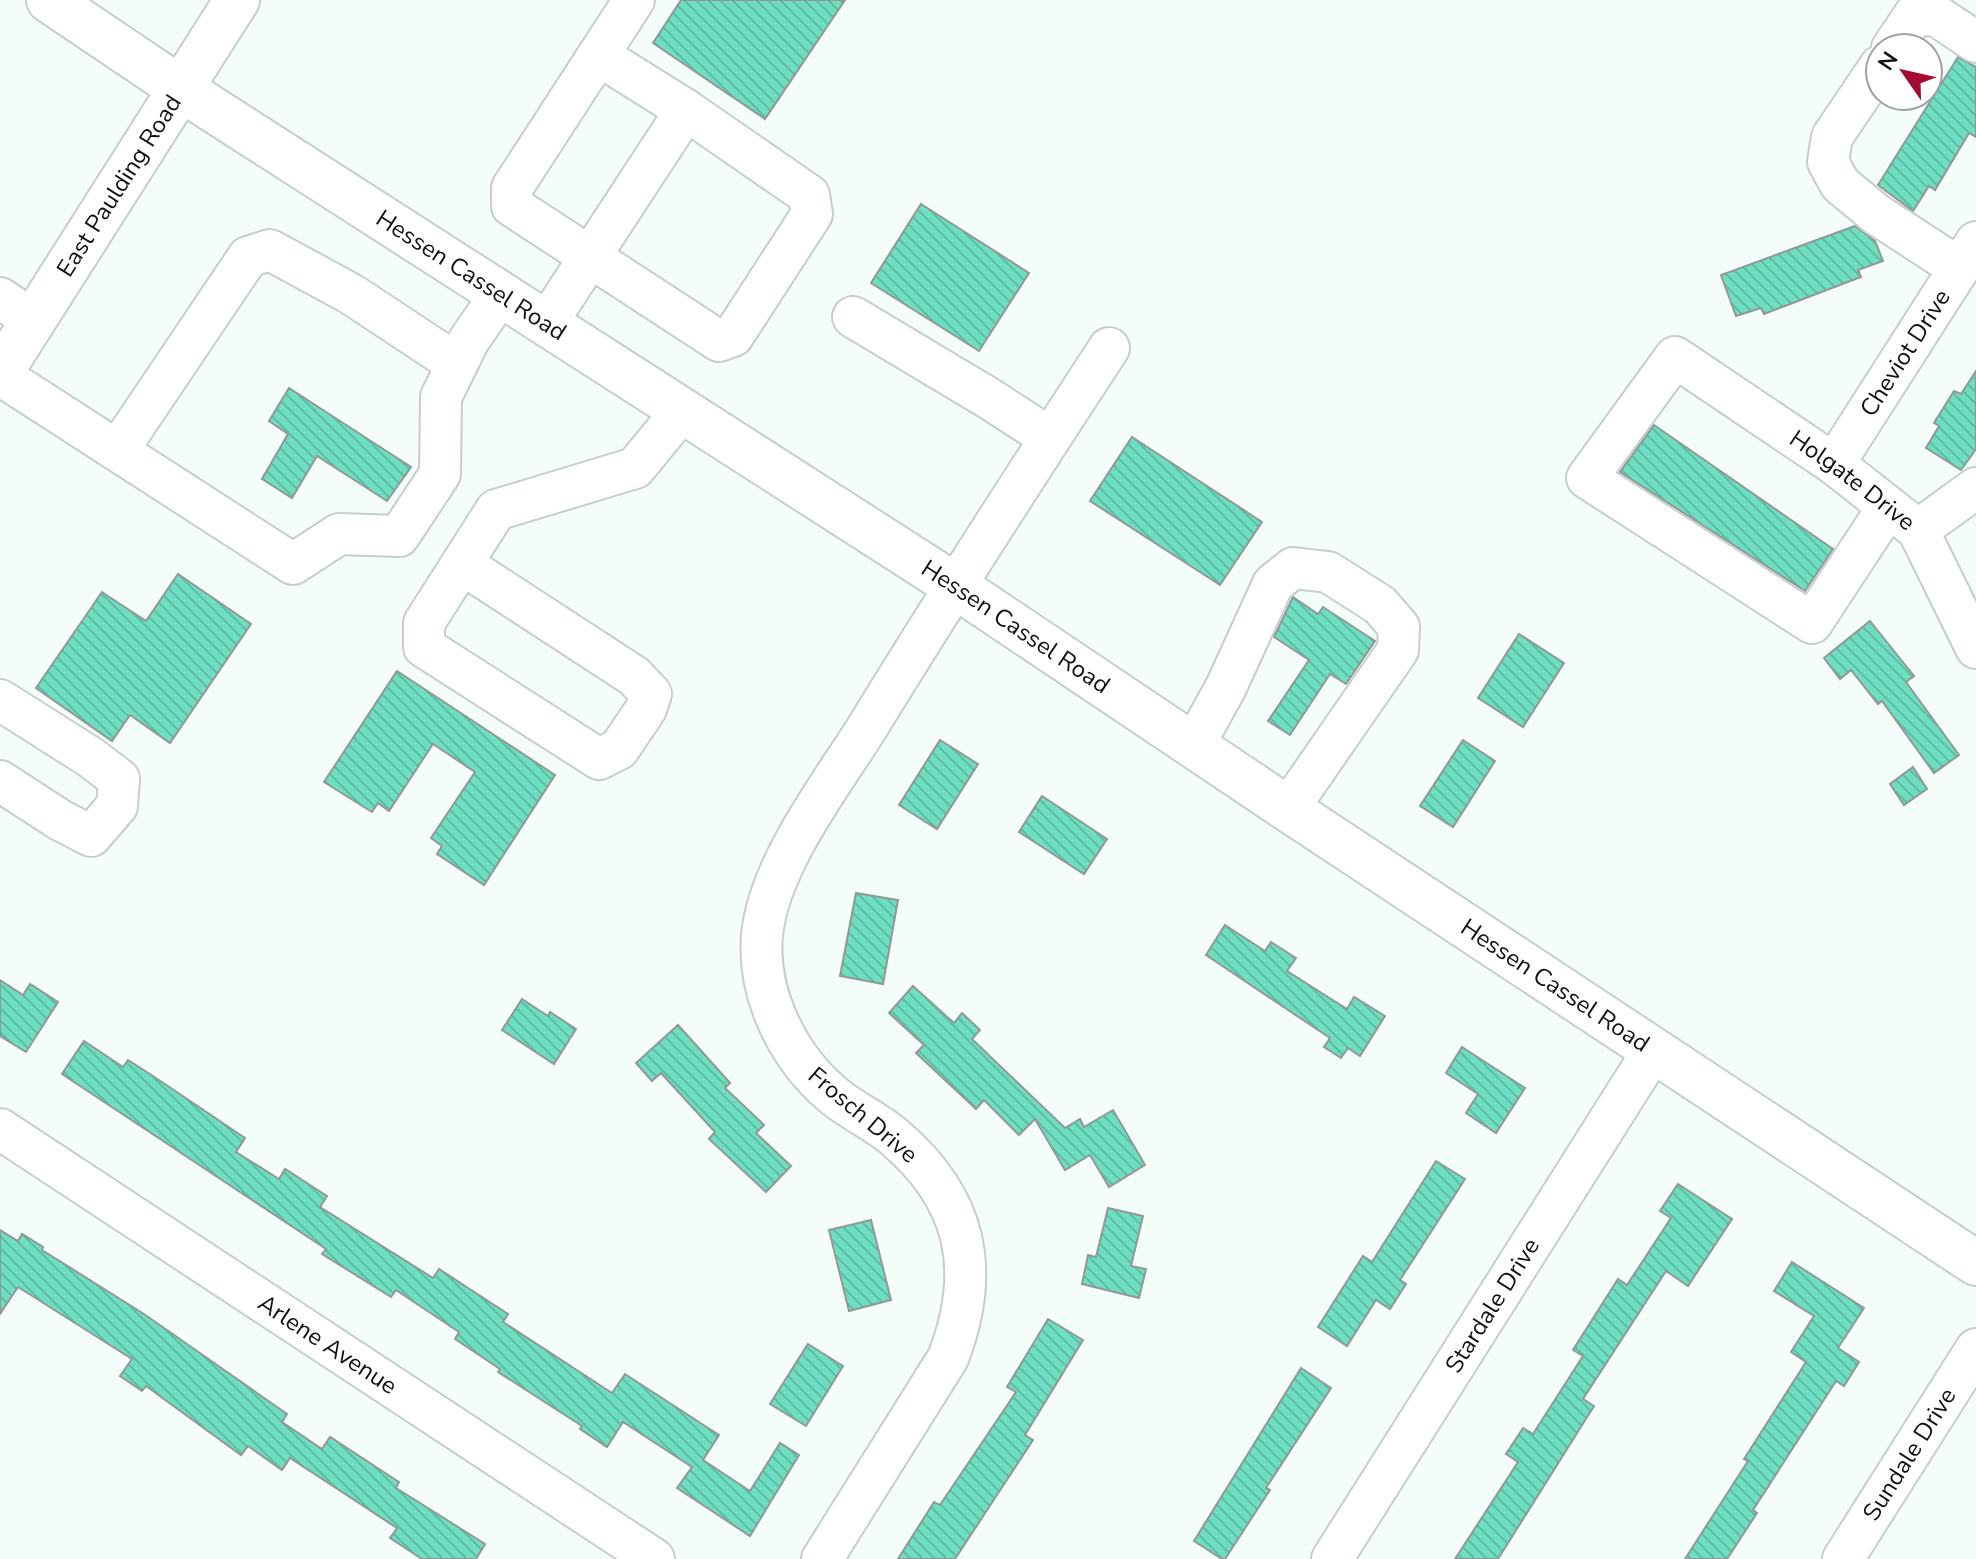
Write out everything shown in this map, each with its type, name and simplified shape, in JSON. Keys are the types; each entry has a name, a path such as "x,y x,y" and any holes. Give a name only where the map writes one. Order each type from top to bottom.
{"main road":[{"name":"Hessen Cassel Road","path":"49,0 181,89 954,585 1976,1263"},
{"name":"East Paulding Road","path":"0,374 16,309 181,89 237,0"}],"street":[{"path":"598,55 686,110 809,195 812,214 733,336 719,341 512,206 512,188 598,55 634,0"},
{"path":"1903,32 1915,14 1937,16 1976,42"},
{"path":"1864,90 1832,137 1828,162 1840,184 1876,214 1968,255"},
{"path":"546,324 686,110"},
{"path":"118,450 248,257 270,250 351,294 457,364"},
{"name":"Cheviot Drive","path":"1834,464 1968,255"},
{"path":"0,374 293,564 339,534 399,536 440,474 441,397 469,340 501,294"},
{"path":"853,317 1050,438"},
{"name":"Frosch Drive","path":"822,1559 948,1358 959,1331 965,1299 964,1241 941,1188 925,1167 890,1134 835,1097 801,1062 775,1014 766,985 762,937 774,888 789,855 954,585 1109,348"},
{"name":"Holgate Drive","path":"1903,518 1812,623 1587,478 1675,357 1834,464 1903,518 1976,648"},
{"path":"462,564 634,676 651,694 646,709 619,749 599,759 424,647 424,623 496,510 635,468 682,411"},
{"path":"1903,518 1976,488"},
{"path":"1194,745 1226,687 1273,584 1293,568 1328,572 1380,605 1399,627 1398,650 1288,809"},
{"path":"0,781 91,836 117,806 119,779 90,757 1,703"},
{"name":"Stardale Drive","path":"1332,1559 1653,1051"},
{"name":"Arlene Avenue","path":"0,1129 654,1559"},
{"name":"Sundale Drive","path":"1843,1559 1976,1349"}],"building":[{"path":"681,0 845,0 765,119 653,43"},
{"path":"1958,57 1976,67 1976,137 1969,133 1935,190 1929,186 1913,211 1878,185 1924,112 1944,112 1944,79"},
{"path":"921,204 1029,273 979,351 871,283"},
{"path":"1855,226 1875,241 1883,261 1858,270 1861,277 1764,314 1761,308 1736,316 1721,275"},
{"path":"1976,371 1976,449 1961,470 1926,448 1939,426 1934,423 1954,391 1961,394"},
{"path":"289,388 411,467 387,501 317,456 292,498 262,479 288,434 269,421"},
{"path":"1654,425 1833,549 1805,591 1620,472"},
{"path":"1132,437 1262,522 1220,585 1090,501"},
{"path":"178,574 251,624 170,743 130,715 112,741 36,688 102,592 146,621"},
{"path":"1293,597 1318,614 1323,607 1375,641 1346,684 1330,674 1290,735 1268,721 1309,660 1274,637"},
{"path":"1870,621 1914,676 1906,682 1959,755 1934,773 1882,701 1878,704 1851,670 1840,679 1824,658"},
{"path":"1519,634 1564,663 1523,727 1478,698"},
{"path":"397,671 555,775 484,885 437,854 442,846 431,838 475,772 433,744 389,811 378,803 372,812 324,782"},
{"path":"940,740 978,764 937,829 899,805"},
{"path":"1463,740 1495,761 1453,827 1420,806"},
{"path":"1913,767 1927,789 1904,805 1890,784"},
{"path":"1042,796 1107,839 1084,874 1019,832"},
{"path":"856,893 898,900 883,984 840,976"},
{"path":"1225,925 1265,951 1271,942 1296,958 1287,971 1347,1009 1354,997 1385,1016 1360,1056 1348,1048 1341,1058 1324,1047 1330,1038 1206,955"},
{"path":"0,980 23,995 30,984 58,1002 26,1052 0,1036"},
{"path":"913,986 954,1023 962,1013 980,1030 972,1039 1065,1128 1080,1119 1084,1127 1113,1110 1145,1165 1109,1187 1090,1155 1065,1170 1035,1119 1019,1135 984,1100 976,1109 916,1053 924,1045 889,1013"},
{"path":"522,999 576,1029 554,1064 502,1030"},
{"path":"678,1025 730,1083 725,1088 764,1125 756,1133 791,1166 766,1192 709,1139 715,1132 661,1073 652,1081 636,1063"},
{"path":"84,1041 123,1067 128,1060 153,1076 245,1138 236,1152 279,1179 285,1169 327,1196 320,1207 433,1278 439,1269 508,1314 503,1322 612,1393 625,1374 719,1435 703,1460 750,1491 780,1443 799,1455 750,1536 677,1488 692,1467 623,1422 607,1447 580,1429 582,1426 498,1372 500,1369 455,1339 459,1332 396,1290 391,1297 322,1254 326,1249 62,1074"},
{"path":"1462,1047 1525,1088 1496,1133 1466,1113 1478,1094 1446,1073"},
{"path":"1436,1161 1465,1179 1400,1280 1406,1284 1390,1309 1376,1300 1347,1346 1318,1327 1363,1256 1372,1262"},
{"path":"1678,1184 1732,1219 1688,1286 1666,1271 1583,1399 1594,1406 1498,1559 1455,1559 1518,1462 1506,1454 1523,1428 1533,1434 1583,1356 1573,1350 1618,1279 1627,1285 1671,1218 1660,1211"},
{"path":"1108,1208 1143,1216 1131,1266 1146,1269 1139,1298 1082,1284 1088,1255 1096,1257"},
{"path":"871,1220 891,1300 849,1311 829,1230"},
{"path":"0,1230 18,1241 22,1234 43,1247 42,1250 144,1314 287,1414 282,1422 322,1449 330,1437 399,1482 396,1488 485,1544 476,1559 422,1559 390,1538 397,1528 290,1458 282,1470 248,1446 241,1455 146,1386 142,1391 120,1376 132,1359 18,1287 0,1314"},
{"path":"1792,1262 1864,1308 1838,1348 1859,1362 1844,1386 1836,1381 1753,1510 1757,1513 1727,1559 1685,1559 1806,1362 1791,1352 1814,1316 1774,1291"},
{"path":"1048,1319 1083,1340 1025,1435 1033,1440 955,1559 898,1559 934,1502 940,1505 1016,1392 1007,1387"},
{"path":"808,1344 843,1366 806,1426 770,1404"},
{"path":"1301,1368 1331,1388 1266,1488 1270,1490 1225,1559 1222,1559 1194,1541"}]}
